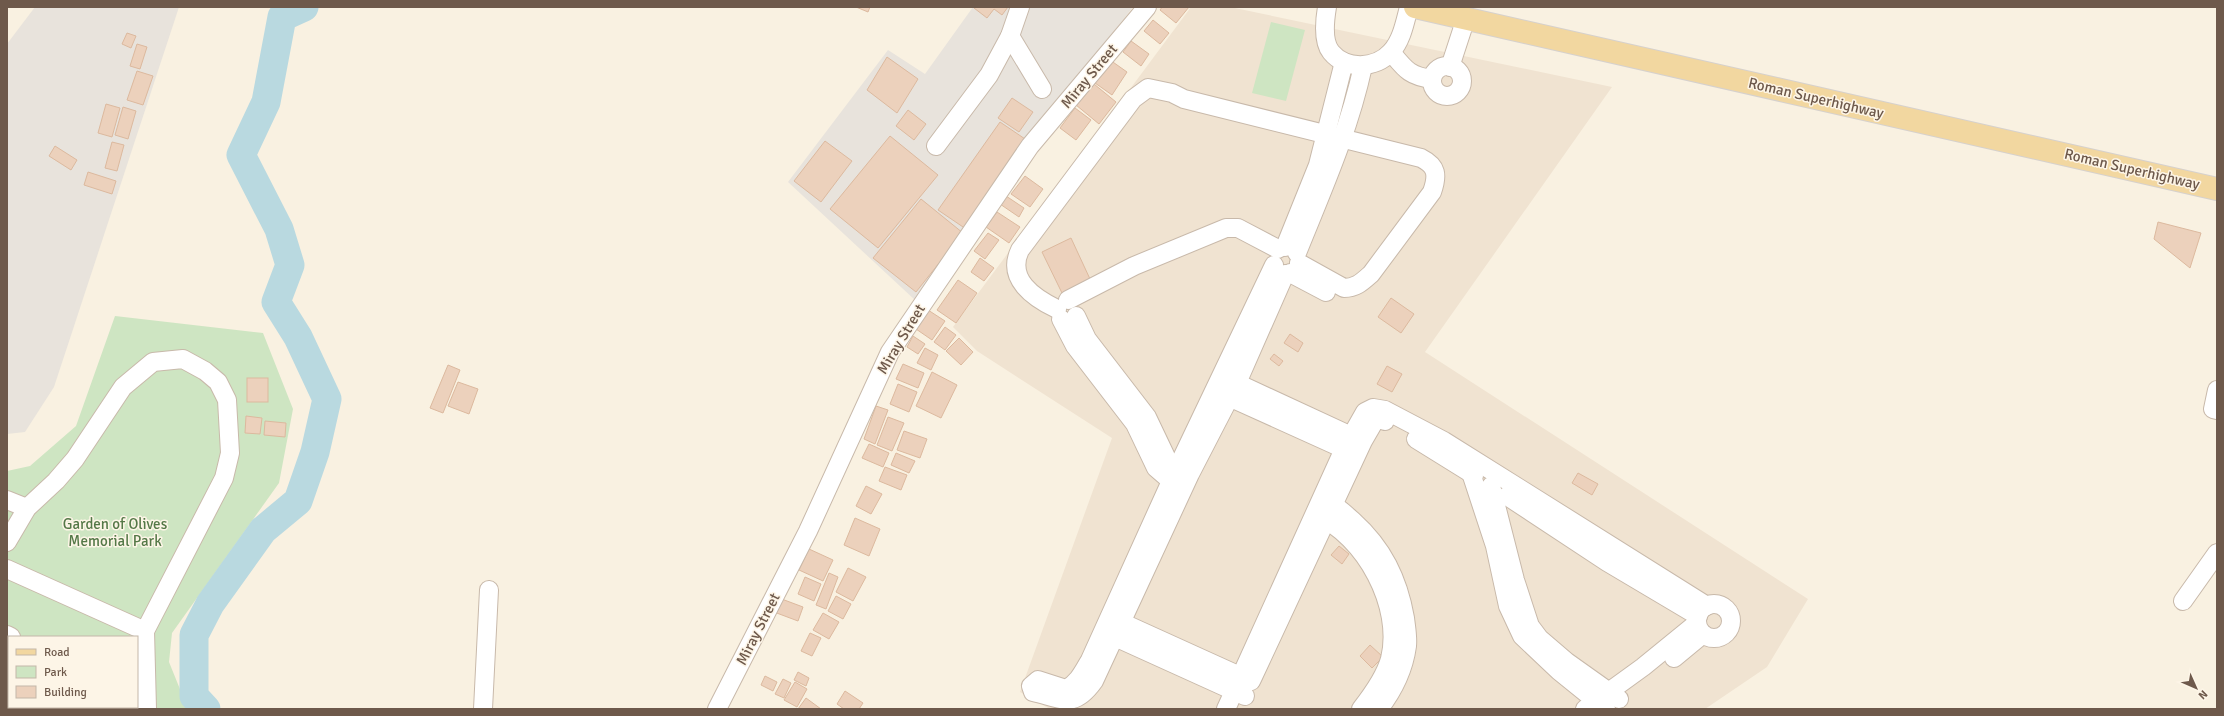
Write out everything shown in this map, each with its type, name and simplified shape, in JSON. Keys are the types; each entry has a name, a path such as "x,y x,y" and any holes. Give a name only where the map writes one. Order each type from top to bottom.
{"main road":[{"name":"Roman Superhighway","path":"1415,7 2217,189"}],"street":[{"path":"936,146 989,75 1010,36 1020,7"},
{"name":"Miray Street","path":"717,709 808,531 890,352 1030,146 1147,7"},
{"path":"1327,7 1324,26 1330,51 1344,62 1363,66 1379,62 1391,52 1400,39 1409,7"},
{"path":"1450,67 1466,18"},
{"path":"1010,36 1042,89"},
{"path":"1391,52 1407,71 1417,77 1432,79"},
{"path":"1336,132 1337,88 1344,62"},
{"path":"1113,628 1082,674 1071,686 1066,689 1038,680 1031,686 1031,690 1033,692 1066,700 1074,700 1084,695 1094,681 1113,628 1181,478 1285,260 1336,132 1357,93 1363,66"},
{"path":"1450,67 1456,70 1461,78 1459,89 1456,93 1450,95 1439,94 1435,91 1432,79 1438,69 1450,67"},
{"path":"1068,310 1137,271 1203,243 1235,233 1285,260 1341,300 1352,300 1358,292 1380,282 1411,230 1443,197 1442,180 1447,164 1438,153 1425,146 1398,146 1218,102 1184,99 1172,93 1148,88 1133,99 1020,250 1015,260 1015,267 1022,282 1033,295 1068,310 1087,339 1136,400 1147,433 1181,478"},
{"path":"1337,88 1357,93"},
{"path":"7,542 12,523 56,481 75,459 123,387 153,362 183,359 205,371 218,382 227,400 230,453 224,478 145,631 144,705"},
{"path":"1225,387 1354,445"},
{"path":"2217,390 2213,409 2217,410"},
{"path":"1226,709 1242,691 1354,445 1374,422 1384,415 1440,446 1484,477 1612,555 1701,620 1604,703 1567,662 1535,642 1530,626 1510,582 1484,477"},
{"path":"1484,477 1501,545"},
{"path":"7,500 28,508"},
{"path":"1324,510 1366,558 1396,608 1400,644 1390,660 1379,701 1361,709"},
{"path":"2183,601 2217,553"},
{"path":"7,569 145,631"},
{"path":"483,709 489,590"},
{"path":"1113,628 1200,667 1242,691"}],"shaded area":[{"path":"35,7 179,7 54,387 25,432 7,434 7,44"},
{"path":"973,7 1133,7 1028,143 916,301 788,182 888,50 925,74"},
{"path":"1191,7 1230,7 1612,87 1425,352 1808,599 1767,667 1705,709 1050,709 1020,692 1112,438 977,351 953,327"}],"green space":[{"path":"1271,22 1305,30 1286,101 1252,93"},
{"name":"Garden of Olives Memorial Park","path":"115,316 263,333 293,409 279,483 172,633 169,662 188,709 7,709 7,471 30,466 76,426"}],"building":[{"path":"856,7 870,7 868,12"},
{"path":"1008,7 1002,15 994,9 987,18 974,8"},
{"path":"1162,7 1189,7 1176,23 1160,10"},
{"path":"1153,20 1169,33 1160,44 1144,31"},
{"path":"127,33 136,36 131,48 122,44"},
{"path":"1131,41 1149,54 1141,66 1123,52"},
{"path":"137,44 147,47 140,69 130,66"},
{"path":"887,57 918,79 897,113 867,90"},
{"path":"1110,60 1127,72 1112,95 1095,83"},
{"path":"137,71 153,76 143,105 127,100"},
{"path":"1094,84 1116,102 1099,124 1076,105"},
{"path":"1012,98 1033,112 1019,132 998,118"},
{"path":"106,104 120,108 112,137 98,133"},
{"path":"123,107 136,111 128,139 115,135"},
{"path":"1075,108 1091,120 1076,140 1060,128"},
{"path":"908,110 926,124 914,140 896,126"},
{"path":"1000,122 1028,141 966,229 938,210"},
{"path":"890,136 938,175 878,248 830,209"},
{"path":"825,141 852,161 821,202 794,181"},
{"path":"112,142 124,145 117,171 105,168"},
{"path":"55,146 77,160 71,170 49,156"},
{"path":"88,172 116,181 112,194 84,185"},
{"path":"1025,176 1043,189 1030,207 1011,194"},
{"path":"1006,196 1024,208 1019,217 1000,204"},
{"path":"921,199 963,233 916,292 873,258"},
{"path":"997,212 1020,227 1009,243 986,227"},
{"path":"2158,222 2201,233 2190,268 2154,239"},
{"path":"988,233 999,240 985,259 974,251"},
{"path":"1071,238 1090,279 1062,293 1042,252"},
{"path":"980,258 994,268 984,281 971,272"},
{"path":"958,280 977,293 956,323 937,310"},
{"path":"1391,298 1414,314 1401,333 1378,317"},
{"path":"928,310 945,321 932,340 916,329"},
{"path":"945,327 956,335 945,350 934,342"},
{"path":"1290,334 1303,343 1298,352 1284,343"},
{"path":"913,336 925,344 918,354 907,347"},
{"path":"959,338 973,352 961,365 946,351"},
{"path":"925,348 938,355 931,370 917,363"},
{"path":"1274,354 1283,361 1279,366 1270,359"},
{"path":"903,364 924,373 918,388 896,379"},
{"path":"448,365 460,370 443,413 430,408"},
{"path":"1387,366 1402,374 1392,392 1377,384"},
{"path":"932,372 957,385 941,418 916,406"},
{"path":"247,378 268,378 268,402 247,402"},
{"path":"458,382 478,389 469,414 448,406"},
{"path":"898,384 917,392 909,412 890,404"},
{"path":"876,406 888,410 875,444 864,439"},
{"path":"246,416 262,418 260,434 245,433"},
{"path":"888,417 904,423 892,451 877,445"},
{"path":"265,421 286,423 285,437 264,435"},
{"path":"904,431 927,439 920,458 897,450"},
{"path":"869,444 889,453 883,467 862,458"},
{"path":"896,453 915,461 909,473 891,465"},
{"path":"885,467 907,475 901,490 879,481"},
{"path":"1578,473 1598,484 1592,495 1572,483"},
{"path":"866,486 882,494 871,514 856,506"},
{"path":"855,518 880,529 869,556 844,545"},
{"path":"1339,546 1349,554 1342,564 1331,555"},
{"path":"809,549 833,560 823,581 799,570"},
{"path":"848,568 866,577 853,601 836,592"},
{"path":"829,573 838,577 826,609 816,605"},
{"path":"805,577 821,584 814,601 798,594"},
{"path":"836,596 851,604 843,619 828,611"},
{"path":"779,598 803,607 798,621 774,612"},
{"path":"823,613 839,622 829,639 813,630"},
{"path":"810,633 821,638 812,656 801,651"},
{"path":"1370,645 1383,657 1372,668 1360,656"},
{"path":"798,672 809,678 806,686 794,680"},
{"path":"765,676 777,682 773,691 761,685"},
{"path":"783,679 791,683 784,698 775,694"},
{"path":"795,682 807,689 797,707 784,700"},
{"path":"845,691 863,703 859,709 844,709 837,704"},
{"path":"806,698 821,709 798,709"}],"waterway":[{"path":"206,709 194,696 194,635 210,604 263,530 298,501 315,452 327,399 298,337 276,302 290,265 279,229 241,155 266,102 282,17 304,7"}]}
